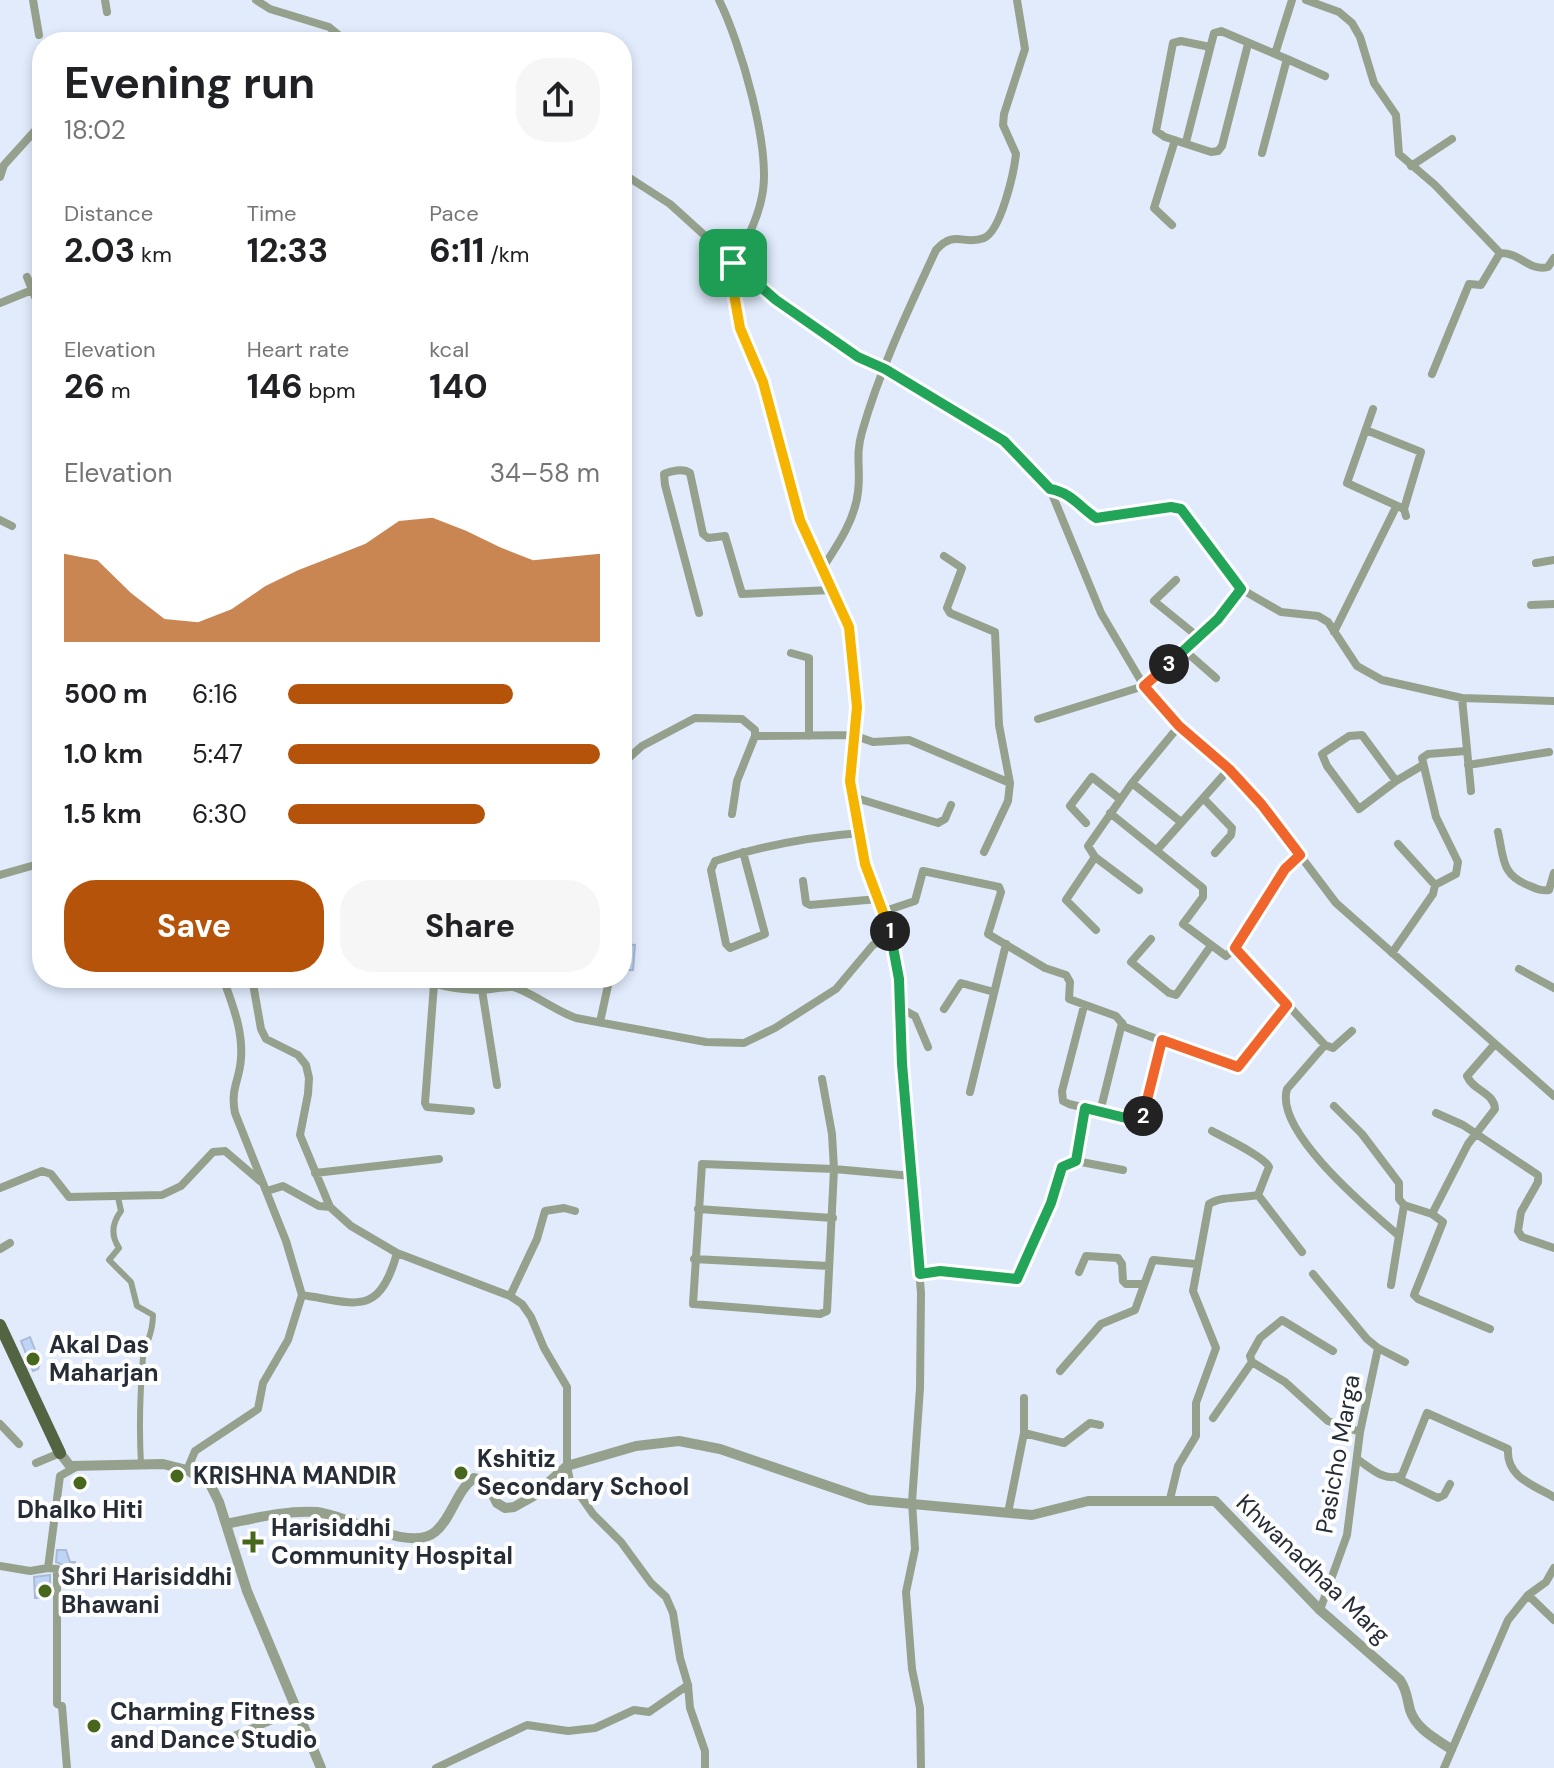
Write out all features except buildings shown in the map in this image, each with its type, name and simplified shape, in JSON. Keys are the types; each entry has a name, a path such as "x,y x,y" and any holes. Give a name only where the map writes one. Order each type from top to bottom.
{"main road":[{"path":"0,1325 60,1453"}],"street":[{"path":"33,0 38,32"},
{"path":"105,0 107,12"},
{"path":"256,0 270,9 329,27 335,32"},
{"path":"719,0 745,62 763,175 762,197 743,247 733,263 740,328 763,382 804,530 849,627 857,707 850,771 853,797 865,864 892,937 920,1274 920,1388 912,1502 915,1549 906,1592 912,1669 920,1708 921,1768"},
{"path":"822,569 838,547 857,503 857,451 885,369 936,250 945,240 988,236 999,218 1016,154 1005,133 1004,114 1025,49 1017,0"},
{"path":"1275,54 1292,0"},
{"path":"1306,0 1339,12 1352,23 1360,37 1374,83 1396,115 1399,154 1435,185 1500,253"},
{"path":"1186,142 1214,33 1218,31 1325,76"},
{"path":"1210,47 1181,41 1173,43 1156,131 1211,152 1218,151 1222,146 1248,44"},
{"path":"1262,153 1287,59"},
{"path":"0,177 4,165 32,134"},
{"path":"1411,166 1452,139"},
{"path":"1172,225 1154,208 1175,140"},
{"path":"632,179 670,204 776,300 858,357 885,369 1004,441 1029,464 1050,489 1101,613 1144,686 1179,726 1229,769 1262,805 1336,903 1554,1096"},
{"path":"1500,253 1513,252 1534,268 1542,269 1548,267 1554,258"},
{"path":"1432,374 1469,284 1481,285 1487,280 1500,253"},
{"path":"0,303 32,290 27,277"},
{"path":"1373,409 1347,483 1402,511"},
{"path":"1334,632 1402,511 1421,452 1366,430"},
{"path":"699,613 665,485 666,473 683,470 690,473 703,534 708,538 725,536 742,594 832,590"},
{"path":"1050,489 1074,499 1096,518 1171,507 1181,509 1241,589 1281,612 1318,616 1334,632 1357,666 1382,680 1462,698 1554,701"},
{"path":"0,520 12,526"},
{"path":"944,556 961,564 962,568 947,608 950,613 995,632 997,713 1010,783 1008,801 984,852"},
{"path":"1536,563 1554,560"},
{"path":"1176,580 1154,601 1197,636"},
{"path":"1038,719 1144,686 1218,619 1241,589"},
{"path":"1531,605 1554,604"},
{"path":"1183,649 1216,678"},
{"path":"791,653 809,658 809,736"},
{"path":"1462,698 1471,791"},
{"path":"632,755 642,746 695,718 742,719 755,730 755,736 737,781 732,814"},
{"path":"1139,890 1095,857 1088,846 1132,783 1179,726"},
{"path":"755,736 853,735 873,742 909,740 1010,783"},
{"path":"1396,781 1362,735 1349,736 1322,754 1322,759 1356,808 1364,806 1423,765"},
{"path":"1435,885 1446,882 1459,870 1436,817 1423,755 1466,751"},
{"path":"1468,765 1549,752"},
{"path":"1157,850 1229,769"},
{"path":"1086,823 1070,806 1092,777 1120,799"},
{"path":"1132,783 1181,822"},
{"path":"853,797 938,823 945,819 951,805"},
{"path":"1204,799 1232,828 1231,835 1215,853"},
{"path":"1110,813 1205,892 1183,924 1226,956 1235,948 1285,869 1300,855"},
{"path":"1498,832 1505,869 1512,878 1543,891 1549,890 1554,873"},
{"path":"743,852 765,934 730,948 726,944 711,870 715,861 743,852 798,838 860,833"},
{"path":"1398,844 1435,885"},
{"path":"1095,857 1066,900 1096,930"},
{"path":"0,875 32,866"},
{"path":"882,912 915,901 923,871 999,887 1001,892 988,934 1045,968 1066,975 1070,982 1069,999 1116,1016 1133,1030 1238,1067 1287,1005"},
{"path":"803,881 806,903 810,905 878,899"},
{"path":"1392,953 1433,894 1435,885"},
{"path":"513,988 558,1012 600,1022 706,1042 744,1043 775,1028 836,989 873,945 892,937"},
{"path":"1151,939 1131,962 1169,993 1176,995 1210,947"},
{"path":"970,1092 1006,944"},
{"path":"1235,948 1325,1045 1333,1048 1352,1031"},
{"path":"1519,969 1554,988"},
{"path":"944,1009 961,983 994,992"},
{"path":"187,1470 195,1451 258,1409 263,1383 288,1340 302,1295 286,1241 231,1095 241,1059 237,1019 226,988"},
{"path":"254,988 266,1039 298,1055 306,1065 308,1094 299,1124 300,1135 330,1207 351,1226 397,1253 510,1296 522,1304 531,1317 544,1348 567,1387 567,1466 577,1495 666,1597 673,1613 690,1708 705,1751 705,1768"},
{"path":"434,988 425,1103 427,1107 436,1109 471,1111"},
{"path":"466,988 501,988"},
{"path":"600,1022 607,988"},
{"path":"482,990 497,1085"},
{"path":"1084,1006 1062,1098 1069,1104 1134,1120 1142,1118 1162,1040"},
{"path":"900,1008 915,1016 928,1047"},
{"path":"237,1019 258,1015"},
{"path":"1100,1112 1122,1023"},
{"path":"1325,1045 1287,1089 1285,1096 1289,1117 1320,1160 1398,1235"},
{"path":"1432,1214 1468,1144 1492,1117 1495,1103 1469,1082 1467,1076 1494,1045"},
{"path":"822,1079 832,1134 834,1169 827,1311 820,1314 693,1304 700,1168 707,1162 834,1169 912,1176"},
{"path":"1334,1106 1362,1134 1399,1183 1399,1199 1404,1205 1432,1214 1443,1222 1414,1295 1490,1329"},
{"path":"1076,1161 1085,1108"},
{"path":"1436,1113 1477,1134 1538,1175 1538,1182 1521,1212 1518,1231 1522,1237 1554,1248"},
{"path":"1212,1131 1268,1162 1268,1172 1258,1195"},
{"path":"0,1188 42,1171 51,1174 69,1197 162,1195 181,1186 213,1152 225,1151 265,1188"},
{"path":"315,1173 439,1159"},
{"path":"920,1274 940,1271 1017,1279 1051,1203 1062,1167 1076,1161 1123,1170"},
{"path":"265,1188 283,1186 319,1206 330,1207"},
{"path":"1258,1195 1302,1252"},
{"path":"1170,1499 1178,1466 1196,1436 1196,1403 1216,1348 1193,1291 1209,1204 1216,1199 1258,1195"},
{"path":"118,1197 121,1211 114,1220 113,1239 119,1248 109,1260 131,1282 137,1306 153,1315 153,1331 143,1353 141,1464"},
{"path":"1391,1285 1404,1205"},
{"path":"510,1296 537,1239 545,1211 564,1208 575,1211"},
{"path":"698,1209 833,1218"},
{"path":"0,1249 10,1243"},
{"path":"302,1295 342,1303 357,1303 370,1298 380,1293 385,1285 397,1253"},
{"path":"1079,1272 1086,1256 1118,1258 1122,1264 1123,1281 1126,1284 1143,1284"},
{"path":"694,1259 829,1266"},
{"path":"1060,1371 1101,1324 1135,1310 1153,1260 1196,1264"},
{"path":"1313,1274 1378,1348 1405,1362"},
{"path":"1213,1418 1252,1362 1252,1349 1282,1320 1333,1351"},
{"name":"Pasicho Marga","path":"1320,1610 1347,1535 1360,1432 1378,1348"},
{"path":"1252,1362 1285,1382 1328,1421 1360,1432"},
{"path":"1008,1513 1024,1433 1024,1398"},
{"path":"1397,1478 1402,1475 1427,1413 1508,1449 1507,1461 1512,1472 1554,1497"},
{"path":"1024,1433 1064,1443 1090,1423 1100,1425"},
{"path":"0,1424 19,1444"},
{"name":"Khwanadhaa Marg","path":"226,1524 282,1512 322,1512 402,1538 420,1538 434,1533 474,1478 487,1483 497,1503 505,1508 514,1507 532,1497 567,1466 636,1446 679,1441 720,1449 869,1500 1032,1515 1088,1501 1215,1501 1320,1610 1400,1680 1417,1723 1451,1749"},
{"path":"36,1463 60,1453 65,1463 77,1466 163,1464 187,1470 210,1484 247,1591 321,1768"},
{"path":"1357,1459 1383,1477 1397,1478 1438,1498 1444,1495 1450,1484"},
{"path":"48,1568 60,1476 77,1466"},
{"path":"0,1567 30,1571 57,1569 57,1704 62,1706 65,1723 67,1768"},
{"path":"1444,1768 1508,1620 1528,1595 1546,1582 1554,1568"},
{"path":"1528,1595 1554,1620"},
{"path":"436,1768 527,1725 581,1730 595,1728 634,1710 649,1712 688,1685"},
{"path":"227,1739 296,1710"}],"place":[{"name":"Akal Das Maharjan","path":"33,1359"},
{"name":"Kshitiz Secondary School","path":"461,1473"},
{"name":"KRISHNA MANDIR","path":"177,1476"},
{"name":"Dhalko Hiti","path":"80,1483"},
{"name":"Harisiddhi Community Hospital","path":"253,1542"},
{"name":"Shri Harisiddhi Bhawani","path":"45,1591"},
{"name":"Charming Fitness and Dance Studio","path":"94,1726"}],"route":[{"path":"733,263 776,300 858,357 885,369 1004,441 1050,489 1074,499 1096,518 1171,507 1181,509 1241,589 1218,619 1144,686 1179,726 1229,769 1262,805 1300,855 1285,869 1235,948 1287,1005 1238,1067 1162,1040 1142,1118 1134,1120 1085,1108 1076,1161 1062,1167 1051,1203 1021,1276 1017,1279 940,1271 920,1274 902,1064 899,979 892,937 865,864 850,781 857,707 849,627 800,520 763,382 740,328 733,263"}]}
